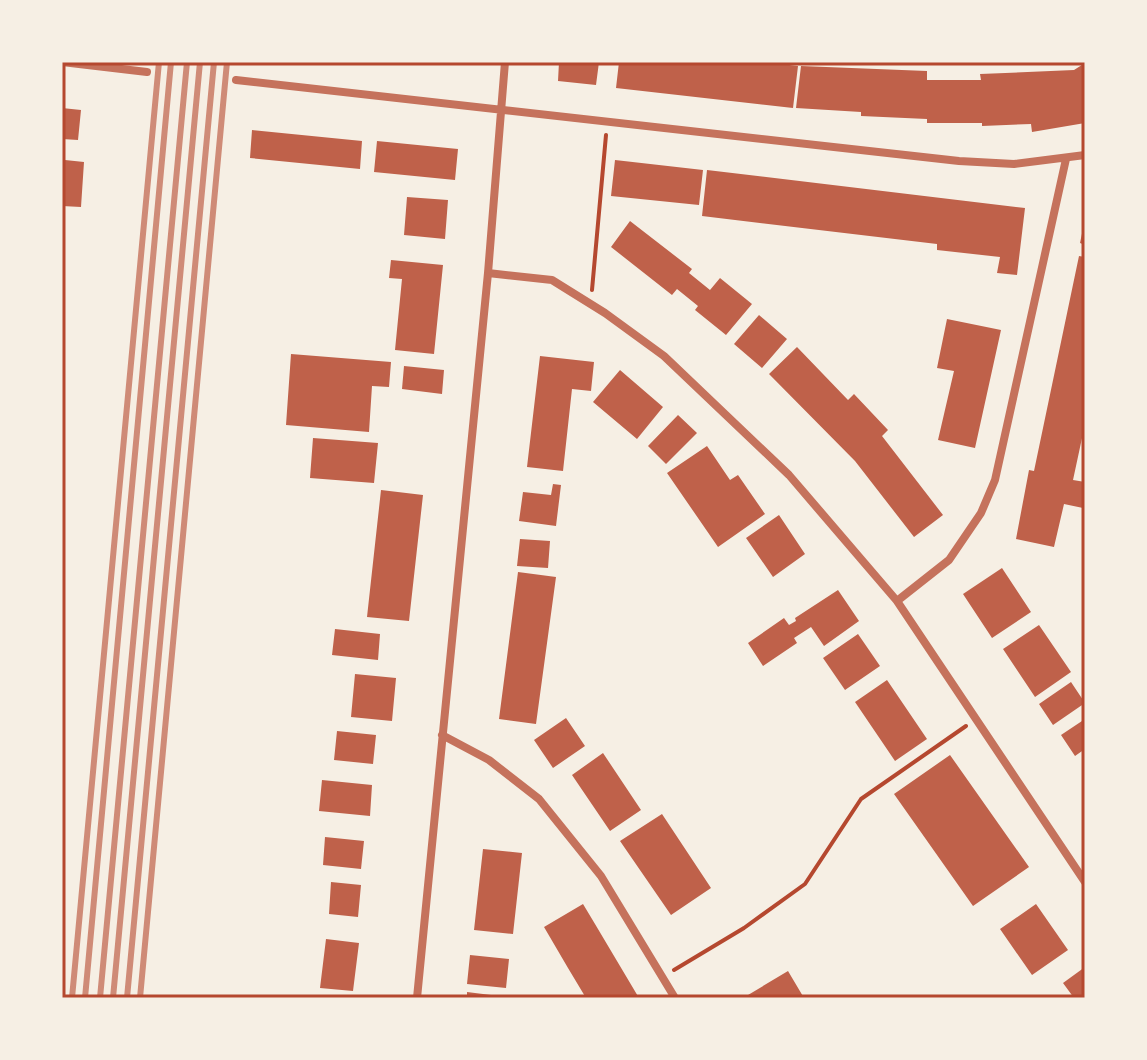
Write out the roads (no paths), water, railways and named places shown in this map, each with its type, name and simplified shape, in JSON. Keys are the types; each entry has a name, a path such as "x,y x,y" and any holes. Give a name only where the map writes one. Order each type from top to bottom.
{"street":[{"path":"62,62 147,72"},
{"path":"417,998 488,273 505,62"},
{"path":"236,80 959,161 1014,164 1085,155"},
{"path":"897,601 949,560 981,513 995,480 1066,159"},
{"path":"488,273 552,280 590,304 664,356 779,465 897,601 1085,882"},
{"path":"442,735 489,760 539,799 601,876 675,998"}],"railway":[{"path":"72,998 159,62"},
{"path":"85,998 171,62"},
{"path":"100,998 187,62"},
{"path":"113,998 200,62"},
{"path":"127,998 214,62"},
{"path":"140,998 227,62"}]}
